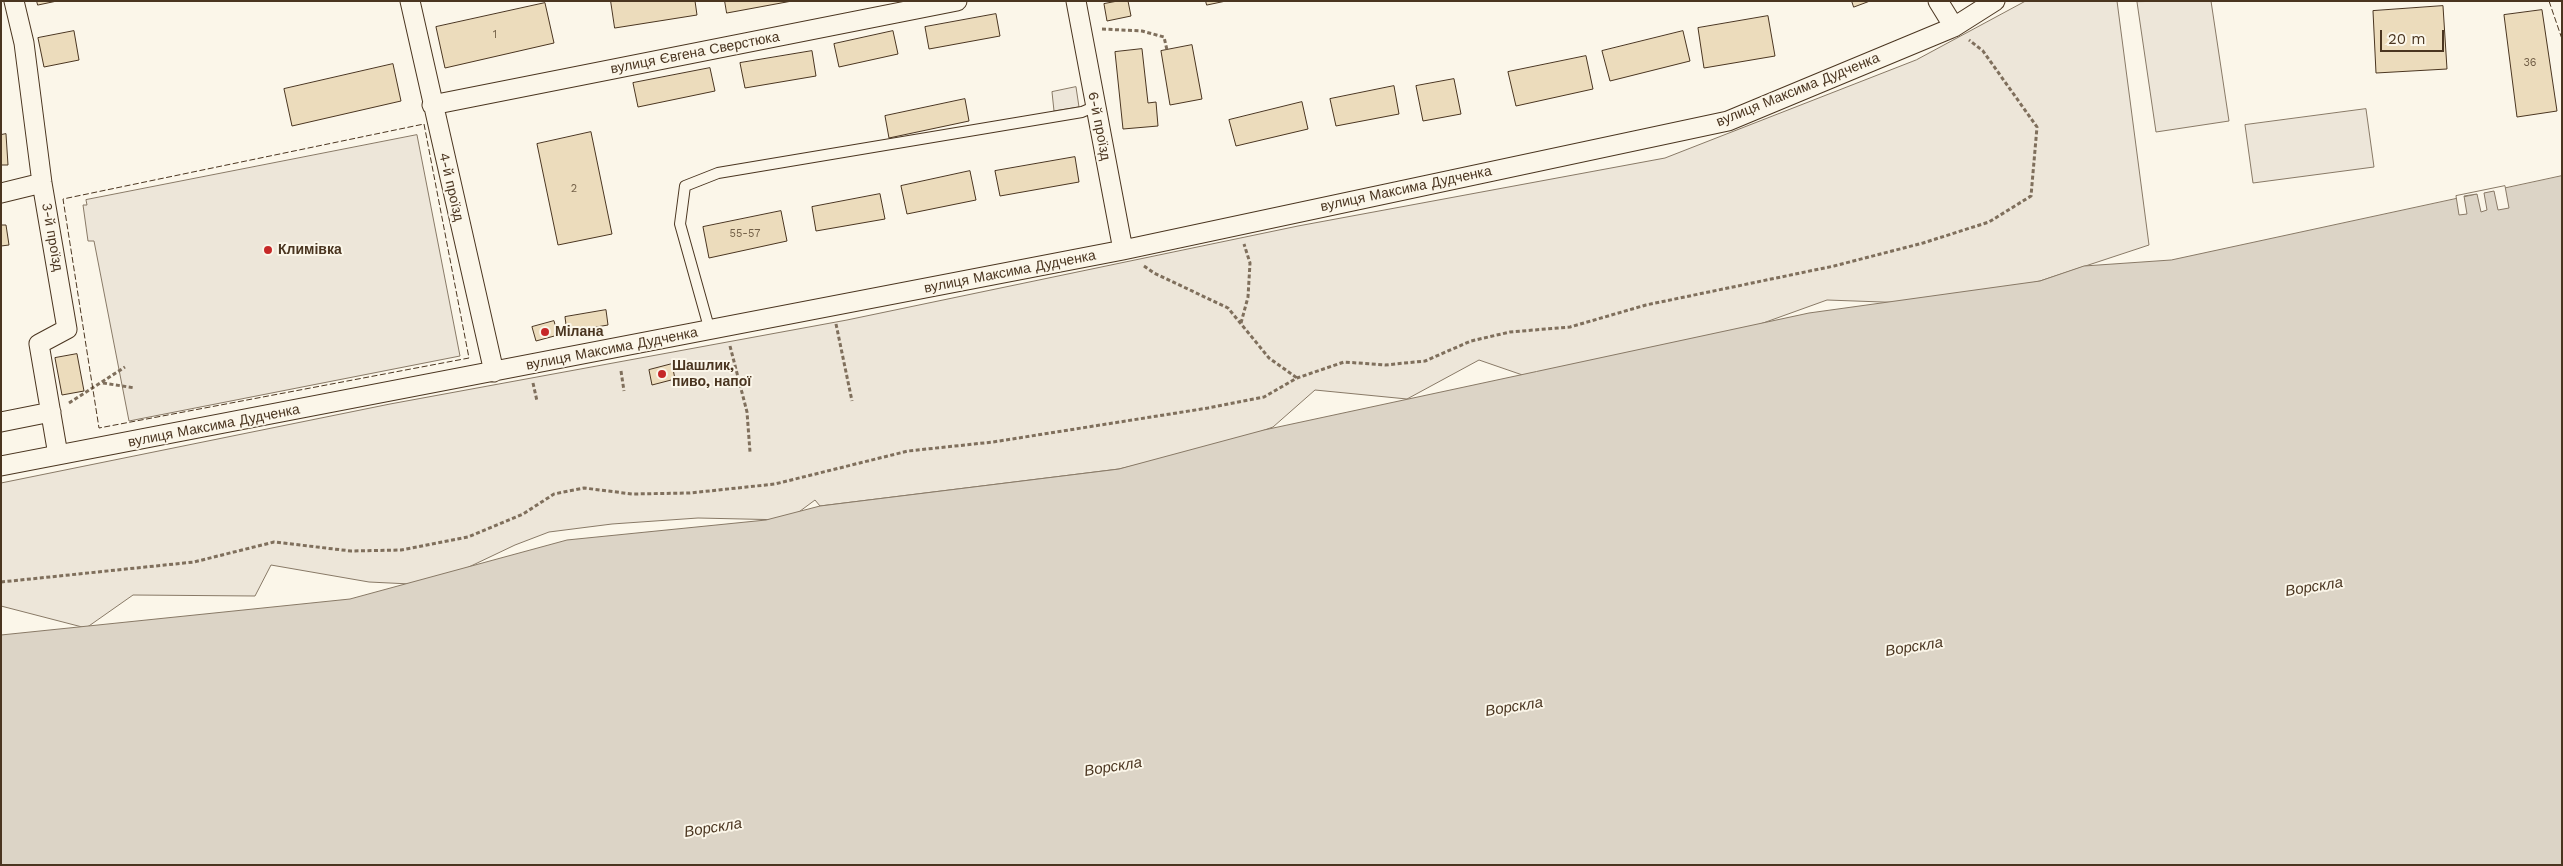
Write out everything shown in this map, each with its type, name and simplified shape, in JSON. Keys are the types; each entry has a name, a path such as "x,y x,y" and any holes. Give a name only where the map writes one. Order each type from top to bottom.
{"street":[{"name":"3-й проїзд","path":"14,1 24,43 42,184 67,329 39,344 58,455"},
{"name":"4-й проїзд","path":"410,1 432,105 494,372"},
{"name":"вулиця Євгена Сверстюка","path":"432,105 957,1"},
{"name":"6-й проїзд","path":"1076,1 1122,250"},
{"path":"1938,1 1954,27"},
{"name":"вулиця Максима Дудченка","path":"1,466 1122,250 1728,121 1954,27 1995,1"},
{"path":"1,193 42,184"},
{"path":"1,422 51,412"}],"lane":[{"path":"710,330 680,224 685,186 718,173 1082,112 1096,106"}],"path":[{"path":"1,582 194,562 274,542 351,551 401,550 468,537 523,514 554,494 584,488 632,494 680,493 775,484 908,451 993,442 1208,408 1264,397 1298,378 1344,362 1385,365 1425,361 1471,341 1510,332 1570,327 1646,305 1834,266 1923,243 1989,222 2031,196 2037,127 1983,51 1954,27"},
{"path":"1082,32 1099,29 1142,31 1164,37 1167,50"},
{"path":"1241,324 1248,297 1250,263 1244,248 1246,224"},
{"path":"1122,250 1154,273 1228,308 1269,358 1298,378"},
{"path":"835,322 852,401"},
{"path":"728,338 747,412 750,452"},
{"path":"51,412 85,395 125,368"},
{"path":"621,371 624,391"},
{"path":"533,380 537,402"},
{"path":"103,383 136,388"}],"shaded area":[{"path":"2026,1 2117,1 2149,245 2040,281 1938,304 1827,300 1702,345 1537,380 1479,360 1407,399 1315,390 1273,427 1223,445 1119,469 820,506 815,500 788,520 698,518 612,524 549,532 515,545 431,585 369,582 271,565 255,596 133,595 86,628 1,606 1,483 390,404 847,320 1298,226 1665,158 1916,60"},
{"path":"2211,1 2229,121 2156,132 2137,2"},
{"path":"1076,87 1079,107 1054,111 1052,92"},
{"path":"2366,109 2374,167 2253,183 2245,125"},
{"name":"Климівка","path":"417,135 460,356 129,421 94,241 88,241 83,205 87,205 86,200"}],"water":[{"name":"Ворскла","path":"2562,176 2562,865 1,865 1,635 350,599 567,540 766,520 820,506 1119,469 1264,430 1809,313 2040,281 2084,266 2171,260"}],"pier":[{"path":"2505,186 2509,208 2498,210 2494,191 2484,193 2487,210 2481,212 2477,194 2464,196 2467,214 2459,215 2456,196"}],"building":[{"path":"37,1 57,1 38,5"},
{"path":"611,1 695,1 697,15 615,28"},
{"path":"725,1 792,1 727,13"},
{"path":"1128,1 1131,16 1107,21 1104,4"},
{"path":"1206,1 1226,1 1207,5"},
{"path":"1852,1 1870,1 1854,7"},
{"path":"545,3 554,43 445,68 436,27"},
{"path":"2443,6 2447,69 2376,73 2373,11"},
{"path":"2542,10 2557,111 2517,117 2504,15"},
{"path":"996,14 1000,36 929,49 925,27"},
{"path":"1768,16 1775,56 1704,68 1698,28"},
{"path":"74,31 79,60 44,67 38,38"},
{"path":"893,31 898,54 839,67 834,44"},
{"path":"1683,31 1690,61 1610,81 1602,51"},
{"path":"1192,45 1202,99 1170,105 1161,51"},
{"path":"1142,49 1148,103 1156,102 1158,126 1123,129 1115,52"},
{"path":"812,51 816,76 745,88 740,63"},
{"path":"1586,56 1593,89 1516,106 1508,72"},
{"path":"393,64 401,101 292,126 284,89"},
{"path":"710,68 715,91 638,107 633,83"},
{"path":"1454,79 1461,114 1423,121 1416,86"},
{"path":"1394,86 1399,114 1336,126 1330,99"},
{"path":"965,99 969,121 889,138 885,116"},
{"path":"1302,102 1308,129 1236,146 1229,120"},
{"path":"591,132 612,234 558,245 537,144"},
{"path":"6,134 8,165 1,165 1,135"},
{"path":"1075,157 1079,182 1000,196 995,171"},
{"path":"970,171 976,200 907,214 901,186"},
{"path":"880,194 885,219 816,231 812,207"},
{"path":"781,211 787,241 709,258 703,227"},
{"path":"1,225 6,225 9,245 1,246"},
{"path":"606,310 608,325 567,332 565,317"},
{"path":"554,321 558,335 536,341 532,327"},
{"path":"77,354 84,391 62,395 55,358"},
{"name":"Шашлик, пиво, напої","path":"672,364 675,379 652,385 649,370"}],"fence":[{"path":"2549,1 2562,39"},
{"path":"424,124 469,358 99,428 63,199 424,124"}],"place":[{"name":"Климівка","path":"268,250"},
{"name":"Мілана","path":"545,332"},
{"name":"Шашлик, пиво, напої","path":"662,374"}]}
